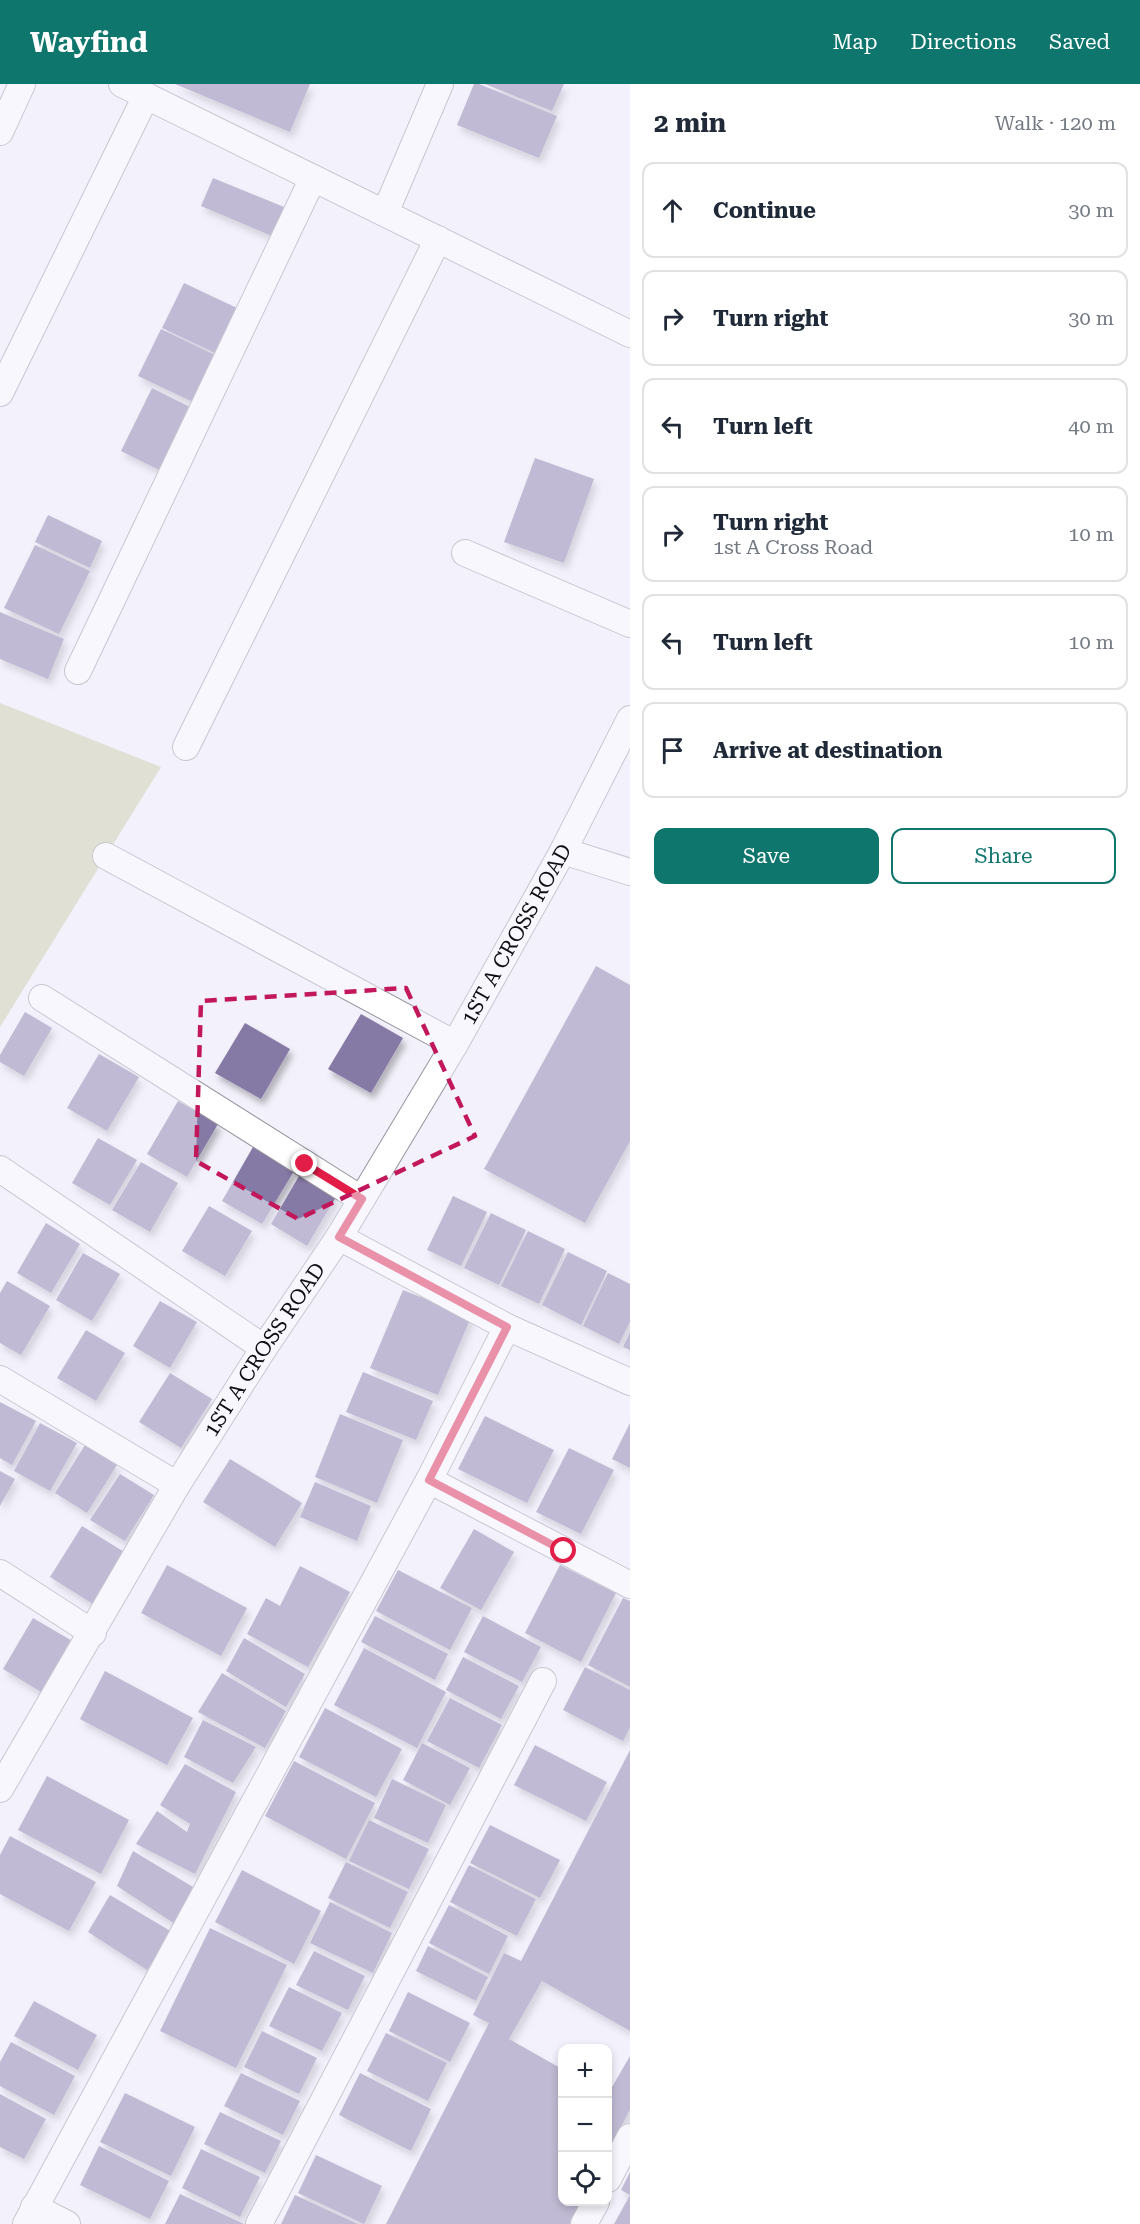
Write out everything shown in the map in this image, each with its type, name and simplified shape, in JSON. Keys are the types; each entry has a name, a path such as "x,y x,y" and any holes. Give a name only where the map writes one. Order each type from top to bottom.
{"street":[{"path":"0,132 22,84"},
{"path":"122,84 630,334"},
{"path":"385,213 440,84"},
{"path":"0,393 146,96"},
{"path":"78,671 313,178"},
{"path":"186,747 438,239"},
{"path":"465,553 630,624"},
{"name":"1ST A CROSS ROAD","path":"0,1789 93,1633 177,1485 264,1348 339,1237 455,1044 563,851 630,719"},
{"path":"563,851 630,873"},
{"path":"106,856 455,1044"},
{"path":"42,998 362,1199"},
{"path":"0,1169 264,1348"},
{"path":"339,1237 507,1327 630,1382"},
{"path":"67,2224 30,2215 429,1480 507,1327"},
{"path":"0,1379 177,1485"},
{"path":"429,1480 630,1584"},
{"path":"0,1573 93,1633"},
{"path":"259,2224 543,1681"},
{"path":"612,2171 630,2137"},
{"path":"584,2224 594,2206"}],"highlighted area":[{"path":"406,988 475,1136 298,1219 196,1161 201,1001"}],"green space":[{"path":"0,703 161,767 0,1027"}],"building":[{"path":"175,84 310,84 290,132"},
{"path":"474,84 557,116 539,158 457,125"},
{"path":"485,84 564,84 552,111"},
{"path":"213,178 284,207 272,236 201,206"},
{"path":"184,283 239,309 217,354 162,328"},
{"path":"161,329 215,355 193,402 138,376"},
{"path":"152,388 192,408 161,471 121,451"},
{"path":"535,458 594,479 564,563 504,542"},
{"path":"48,515 102,541 90,568 35,542"},
{"path":"35,545 90,571 59,634 4,608"},
{"path":"0,612 64,639 48,679 0,659"},
{"path":"596,966 630,985 630,1141 585,1223 484,1169"},
{"path":"25,1012 52,1028 24,1076 0,1062 0,1055"},
{"path":"361,1014 403,1038 371,1093 328,1069"},
{"path":"245,1023 290,1049 261,1099 215,1073"},
{"path":"99,1054 139,1077 107,1131 67,1108"},
{"path":"178,1101 218,1124 187,1177 147,1154"},
{"path":"98,1138 137,1160 110,1205 72,1183"},
{"path":"253,1147 294,1171 262,1224 222,1201"},
{"path":"141,1162 178,1183 150,1232 112,1210"},
{"path":"299,1176 336,1197 307,1246 271,1224"},
{"path":"453,1196 487,1212 461,1266 427,1250"},
{"path":"209,1206 252,1231 225,1276 182,1251"},
{"path":"491,1213 526,1230 499,1285 464,1268"},
{"path":"46,1223 80,1244 51,1293 17,1273"},
{"path":"528,1231 565,1249 539,1304 501,1286"},
{"path":"568,1252 607,1271 581,1325 542,1305"},
{"path":"83,1253 120,1274 92,1321 56,1300"},
{"path":"608,1273 630,1284 630,1322 619,1344 583,1326"},
{"path":"7,1281 50,1306 21,1355 0,1343 0,1293"},
{"path":"403,1290 471,1317 438,1395 370,1368"},
{"path":"160,1301 197,1322 170,1368 133,1346"},
{"path":"86,1330 125,1353 96,1401 57,1378"},
{"path":"630,1332 630,1350 623,1347"},
{"path":"363,1372 433,1401 416,1440 346,1412"},
{"path":"170,1373 212,1399 181,1448 139,1422"},
{"path":"0,1402 36,1421 12,1465 0,1458"},
{"path":"340,1414 403,1440 377,1503 315,1477"},
{"path":"485,1416 554,1450 527,1503 458,1469"},
{"path":"40,1423 77,1443 50,1491 14,1471"},
{"path":"630,1423 630,1468 612,1459"},
{"path":"85,1445 117,1465 87,1513 55,1493"},
{"path":"569,1448 614,1470 581,1534 536,1512"},
{"path":"230,1459 302,1503 275,1547 203,1502"},
{"path":"0,1471 15,1479 0,1506"},
{"path":"120,1474 154,1495 125,1541 90,1520"},
{"path":"315,1482 371,1506 357,1541 300,1517"},
{"path":"82,1526 126,1553 93,1604 50,1577"},
{"path":"474,1529 514,1552 481,1610 440,1588"},
{"path":"167,1565 247,1608 221,1656 141,1613"},
{"path":"560,1565 616,1593 581,1662 525,1633"},
{"path":"300,1566 350,1592 308,1667 247,1634 266,1598 280,1606"},
{"path":"398,1570 472,1608 450,1650 376,1611"},
{"path":"623,1598 630,1601 630,1687 588,1665"},
{"path":"375,1616 448,1654 435,1680 361,1642"},
{"path":"483,1616 541,1647 522,1682 464,1652"},
{"path":"33,1618 74,1642 43,1693 3,1669"},
{"path":"244,1638 305,1674 286,1707 226,1671"},
{"path":"364,1648 446,1692 417,1748 334,1705"},
{"path":"463,1657 519,1686 501,1719 446,1690"},
{"path":"585,1667 630,1690 630,1727 623,1741 563,1710"},
{"path":"105,1671 193,1718 167,1765 80,1719"},
{"path":"222,1673 286,1711 265,1748 198,1712"},
{"path":"450,1698 502,1725 479,1768 427,1741"},
{"path":"325,1708 402,1749 376,1797 299,1757"},
{"path":"203,1720 256,1747 233,1783 184,1757"},
{"path":"422,1743 470,1768 450,1805 403,1780"},
{"path":"535,1745 607,1782 586,1821 514,1785"},
{"path":"630,1750 630,2031 542,1981 509,2039 558,2067 558,2206 581,2206 571,2224 386,2224 489,2023 473,2015 504,1953 521,1961"},
{"path":"294,1761 375,1803 346,1859 265,1816"},
{"path":"185,1764 236,1792 195,1874 136,1844 157,1811 187,1832 190,1824 160,1805"},
{"path":"47,1776 129,1820 101,1874 18,1830"},
{"path":"392,1779 446,1805 428,1843 374,1818"},
{"path":"369,1820 429,1849 409,1889 349,1861"},
{"path":"490,1825 560,1860 540,1898 470,1863"},
{"path":"10,1836 96,1882 69,1931 0,1894 0,1855"},
{"path":"133,1851 198,1890 175,1924 117,1886"},
{"path":"346,1862 408,1892 390,1928 328,1898"},
{"path":"469,1865 536,1899 517,1936 450,1902"},
{"path":"242,1870 321,1911 294,1964 215,1922"},
{"path":"110,1895 172,1932 147,1970 88,1932"},
{"path":"330,1902 392,1933 373,1973 310,1943"},
{"path":"449,1905 508,1936 489,1974 429,1943"},
{"path":"210,1928 287,1965 236,2068 160,2031"},
{"path":"428,1946 488,1977 476,2001 416,1971"},
{"path":"314,1951 365,1976 348,2010 296,1985"},
{"path":"289,1987 342,2013 322,2051 269,2026"},
{"path":"408,1992 470,2023 450,2062 389,2031"},
{"path":"34,2001 97,2035 78,2070 14,2036"},
{"path":"262,2031 317,2058 299,2094 244,2067"},
{"path":"386,2033 447,2063 428,2101 367,2071"},
{"path":"11,2042 75,2076 54,2115 0,2086 0,2062"},
{"path":"630,2056 630,2109 612,2145 612,2098 612,2087"},
{"path":"241,2073 300,2101 283,2135 224,2106"},
{"path":"360,2073 431,2109 411,2151 339,2115"},
{"path":"125,2093 195,2127 171,2176 100,2142"},
{"path":"0,2094 46,2119 24,2159 0,2147"},
{"path":"220,2112 281,2141 265,2173 204,2144"},
{"path":"99,2146 169,2181 150,2219 80,2185"},
{"path":"201,2149 260,2177 240,2217 182,2188"},
{"path":"316,2155 382,2186 364,2224 298,2193"},
{"path":"630,2172 630,2195 621,2190"},
{"path":"180,2194 244,2224 165,2224"},
{"path":"295,2195 358,2224 281,2224"},
{"path":"630,2195 630,2224 614,2224"}],"route":[{"path":"305,1164 362,1199 339,1237 507,1327 429,1480 564,1551"}]}
